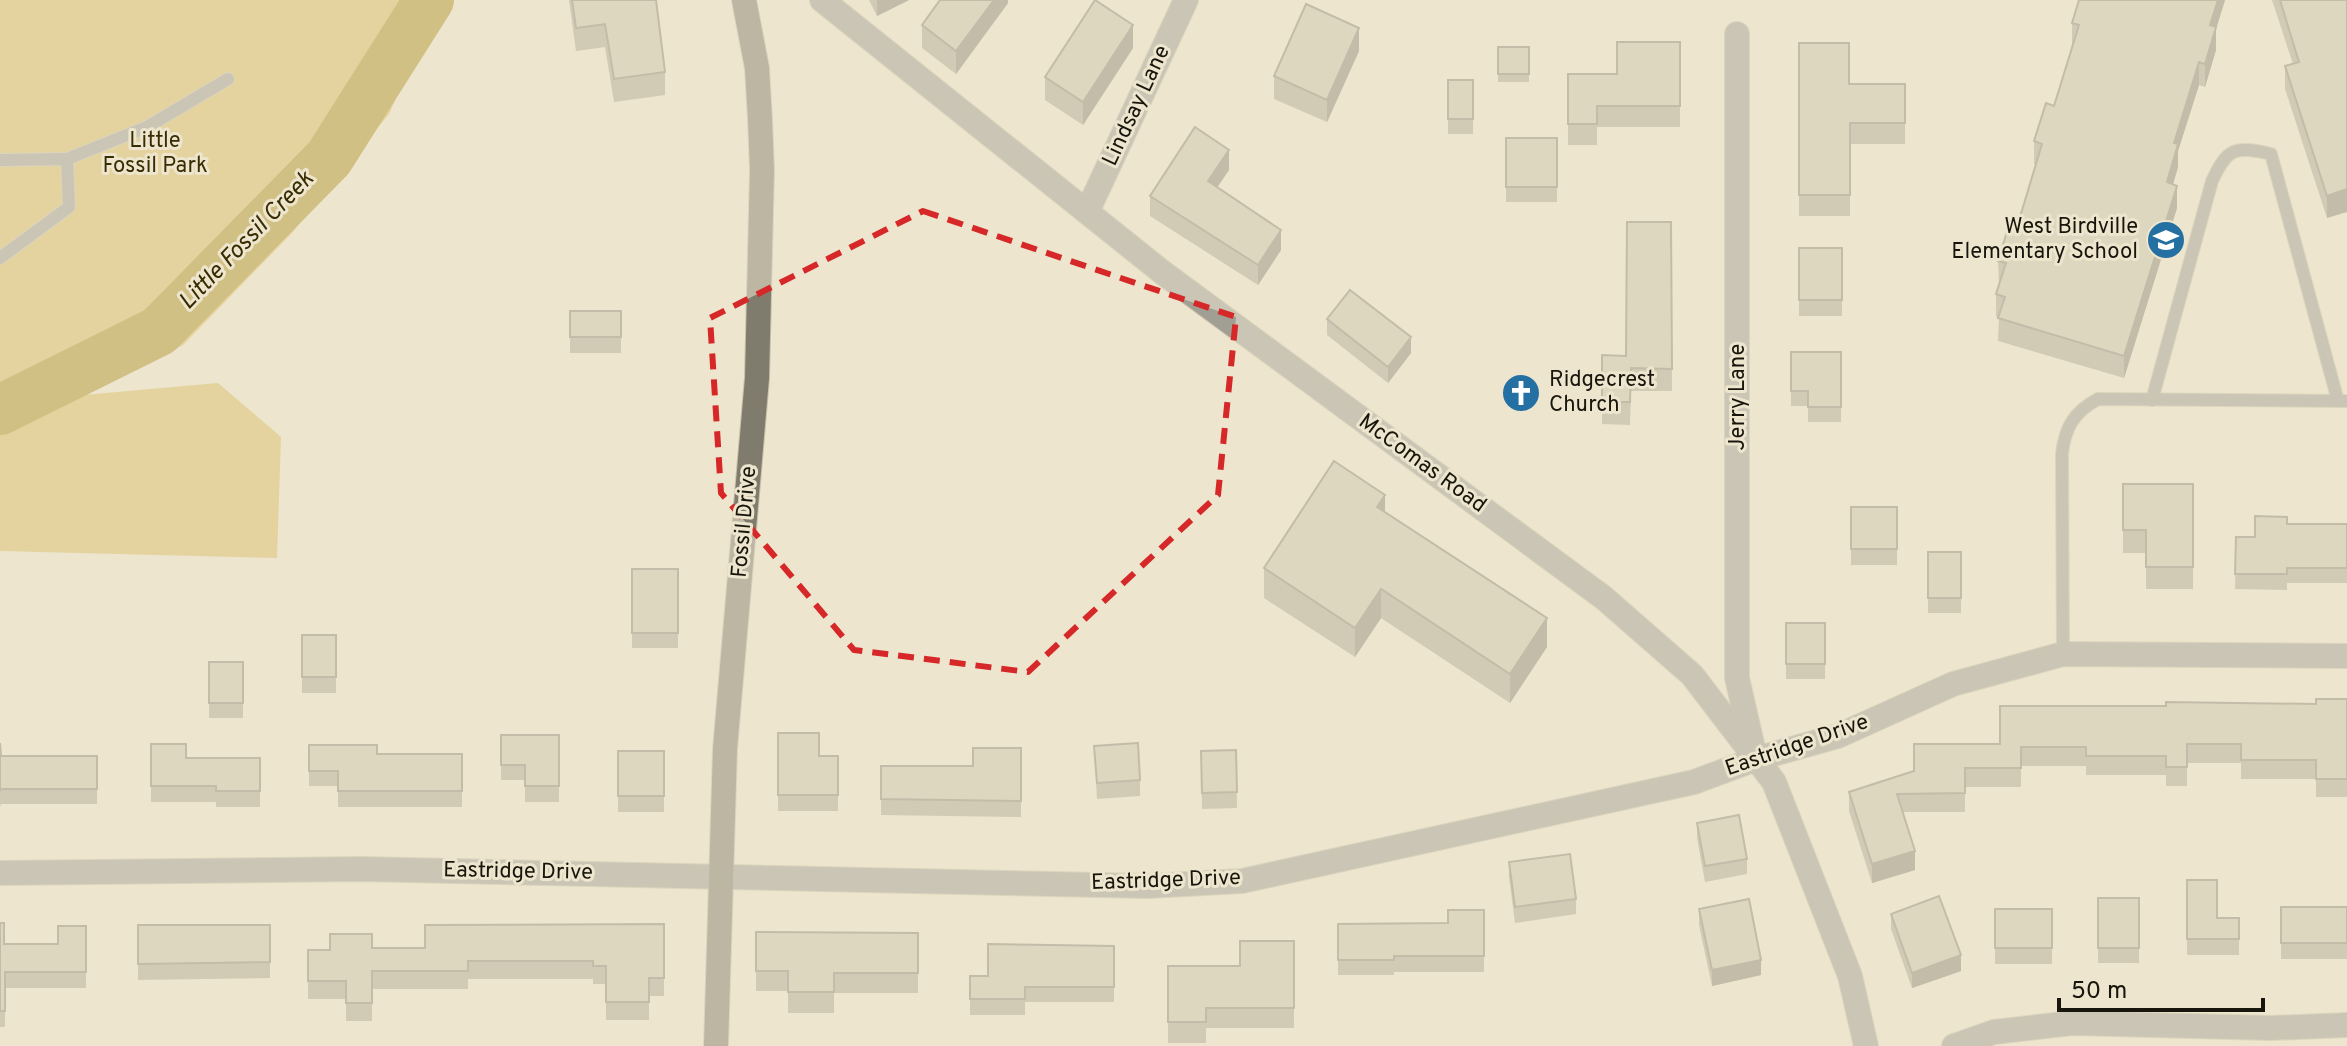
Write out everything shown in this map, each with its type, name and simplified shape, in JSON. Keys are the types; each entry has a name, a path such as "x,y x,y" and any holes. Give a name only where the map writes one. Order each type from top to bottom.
{"street":[{"name":"Fossil Drive","path":"716,1046 725,749 757,378 760,132 757,68 744,0"},
{"name":"McComas Road","path":"822,0 1162,272 1604,598 1692,675 1774,782 1850,976 1866,1046"},
{"name":"Lindsay Lane","path":"1087,212 1186,0"},
{"name":"Jerry Lane","path":"1737,34 1737,678 1756,759"},
{"name":"Eastridge Drive","path":"0,873 361,869 1148,886 1242,881 1694,782 1756,759 1838,736 1953,684 2063,654 2347,656"},
{"path":"1954,1046 1994,1032 2072,1023 2272,1028 2347,1025"}],"lane":[{"path":"0,160 67,159 147,127 228,79"},
{"path":"2063,654 2064,436 2077,414 2098,399 2152,400 2343,401 2271,154 2244,148 2223,157 2212,181 2152,400"},
{"path":"0,258 69,207 67,159"}],"highlighted area":[{"path":"923,211 1236,317 1218,495 1028,672 854,650 721,493 710,318"}],"green space":[{"name":"Little Fossil Park","path":"0,0 439,0 389,114 292,233 183,345 83,395 218,383 281,437 277,558 0,551"}],"building":[{"path":"572,0 656,0 665,72 614,79 605,24 576,28"},
{"path":"940,0 994,0 956,51 922,25"},
{"path":"1095,0 1133,25 1083,102 1045,77"},
{"path":"2079,0 2218,0 2210,25 2216,27 2205,64 2199,62 2174,143 2178,144 2167,182 2177,186 2124,356 1998,318 2005,297 1996,294 2006,263 1998,261 2009,225 2017,227 2042,144 2034,141 2046,103 2054,106 2079,25 2072,23"},
{"path":"2280,0 2347,0 2347,189 2327,196 2285,66 2299,62"},
{"path":"1306,4 1359,28 1327,100 1274,76"},
{"path":"1617,42 1680,42 1680,106 1597,106 1597,124 1568,124 1568,74 1617,74"},
{"path":"1799,43 1849,43 1849,84 1905,84 1905,123 1850,123 1850,195 1799,195"},
{"path":"1498,47 1529,47 1529,74 1498,74"},
{"path":"1448,80 1473,80 1473,119 1448,119"},
{"path":"1195,127 1229,150 1208,181 1281,230 1258,265 1150,196"},
{"path":"1506,138 1557,138 1557,187 1506,187"},
{"path":"1627,222 1671,222 1672,369 1631,368 1630,402 1602,402 1602,355 1626,356"},
{"path":"1799,248 1842,248 1842,300 1799,300"},
{"path":"1350,290 1411,337 1388,367 1327,319"},
{"path":"570,311 621,311 621,337 570,337"},
{"path":"1791,352 1841,352 1841,407 1808,407 1808,391 1791,391"},
{"path":"1334,461 1385,495 1377,507 1547,618 1510,674 1381,589 1355,628 1264,568"},
{"path":"2123,484 2193,484 2193,567 2146,567 2146,530 2123,530"},
{"path":"1851,507 1897,507 1897,549 1851,549"},
{"path":"2255,516 2287,517 2287,524 2347,524 2347,568 2287,568 2287,574 2235,574 2236,537 2255,537"},
{"path":"1928,552 1961,552 1961,598 1928,598"},
{"path":"632,569 678,569 678,633 632,633"},
{"path":"1786,623 1825,623 1825,664 1786,664"},
{"path":"302,635 336,635 336,677 302,677"},
{"path":"209,662 243,662 243,703 209,703"},
{"path":"2316,699 2347,699 2347,779 2316,779 2316,760 2241,760 2241,744 2187,744 2187,767 2166,767 2166,756 2086,756 2086,747 2021,747 2021,768 1965,768 1965,793 1897,794 1915,851 1872,864 1849,792 1914,771 1914,744 2000,744 2000,706 2166,706 2166,702 2316,704"},
{"path":"778,733 819,733 819,756 838,756 838,795 778,795"},
{"path":"501,735 559,735 559,786 525,786 525,765 501,765"},
{"path":"0,743 1,756 97,756 97,789 0,791"},
{"path":"1138,743 1140,780 1097,783 1094,746"},
{"path":"151,744 186,744 186,758 260,758 260,791 216,791 216,786 151,786"},
{"path":"309,745 377,745 377,754 462,754 462,791 338,791 338,771 309,771"},
{"path":"973,748 1021,748 1021,801 881,799 881,766 973,766"},
{"path":"1236,750 1237,792 1202,793 1201,751"},
{"path":"618,751 664,751 664,796 618,796"},
{"path":"1739,815 1747,859 1705,866 1697,823"},
{"path":"1570,854 1576,899 1515,907 1509,862"},
{"path":"2187,880 2217,880 2217,918 2239,918 2239,939 2187,939"},
{"path":"1939,896 1961,955 1912,973 1891,914"},
{"path":"2098,898 2139,898 2139,948 2098,948"},
{"path":"1749,899 1761,960 1712,970 1699,909"},
{"path":"2281,907 2347,907 2347,943 2281,943"},
{"path":"1995,909 2052,909 2052,948 1995,948"},
{"path":"1448,910 1484,910 1484,956 1394,956 1394,960 1338,960 1338,924 1448,923"},
{"path":"0,923 4,923 4,944 58,944 58,926 86,926 86,972 5,972 5,1011 0,1011"},
{"path":"664,924 664,978 649,978 649,1002 606,1002 606,966 593,966 593,961 468,961 468,971 372,971 372,1003 346,1003 346,981 308,981 308,950 330,950 330,934 372,934 372,948 425,948 425,925"},
{"path":"138,925 270,925 270,962 138,964"},
{"path":"756,932 918,933 918,973 834,973 834,992 788,992 788,971 756,971"},
{"path":"1240,941 1294,941 1294,1008 1206,1008 1206,1022 1168,1022 1168,966 1240,966"},
{"path":"988,944 1114,946 1114,987 1025,987 1025,999 970,999 970,976 988,976"}],"waterway":[{"name":"Little Fossil Creek","path":"0,410 159,331 329,158 429,0"}],"place":[{"name":"West Birdville Elementary School","path":"2166,240"},
{"name":"Ridgecrest Church","path":"1521,393"}]}
